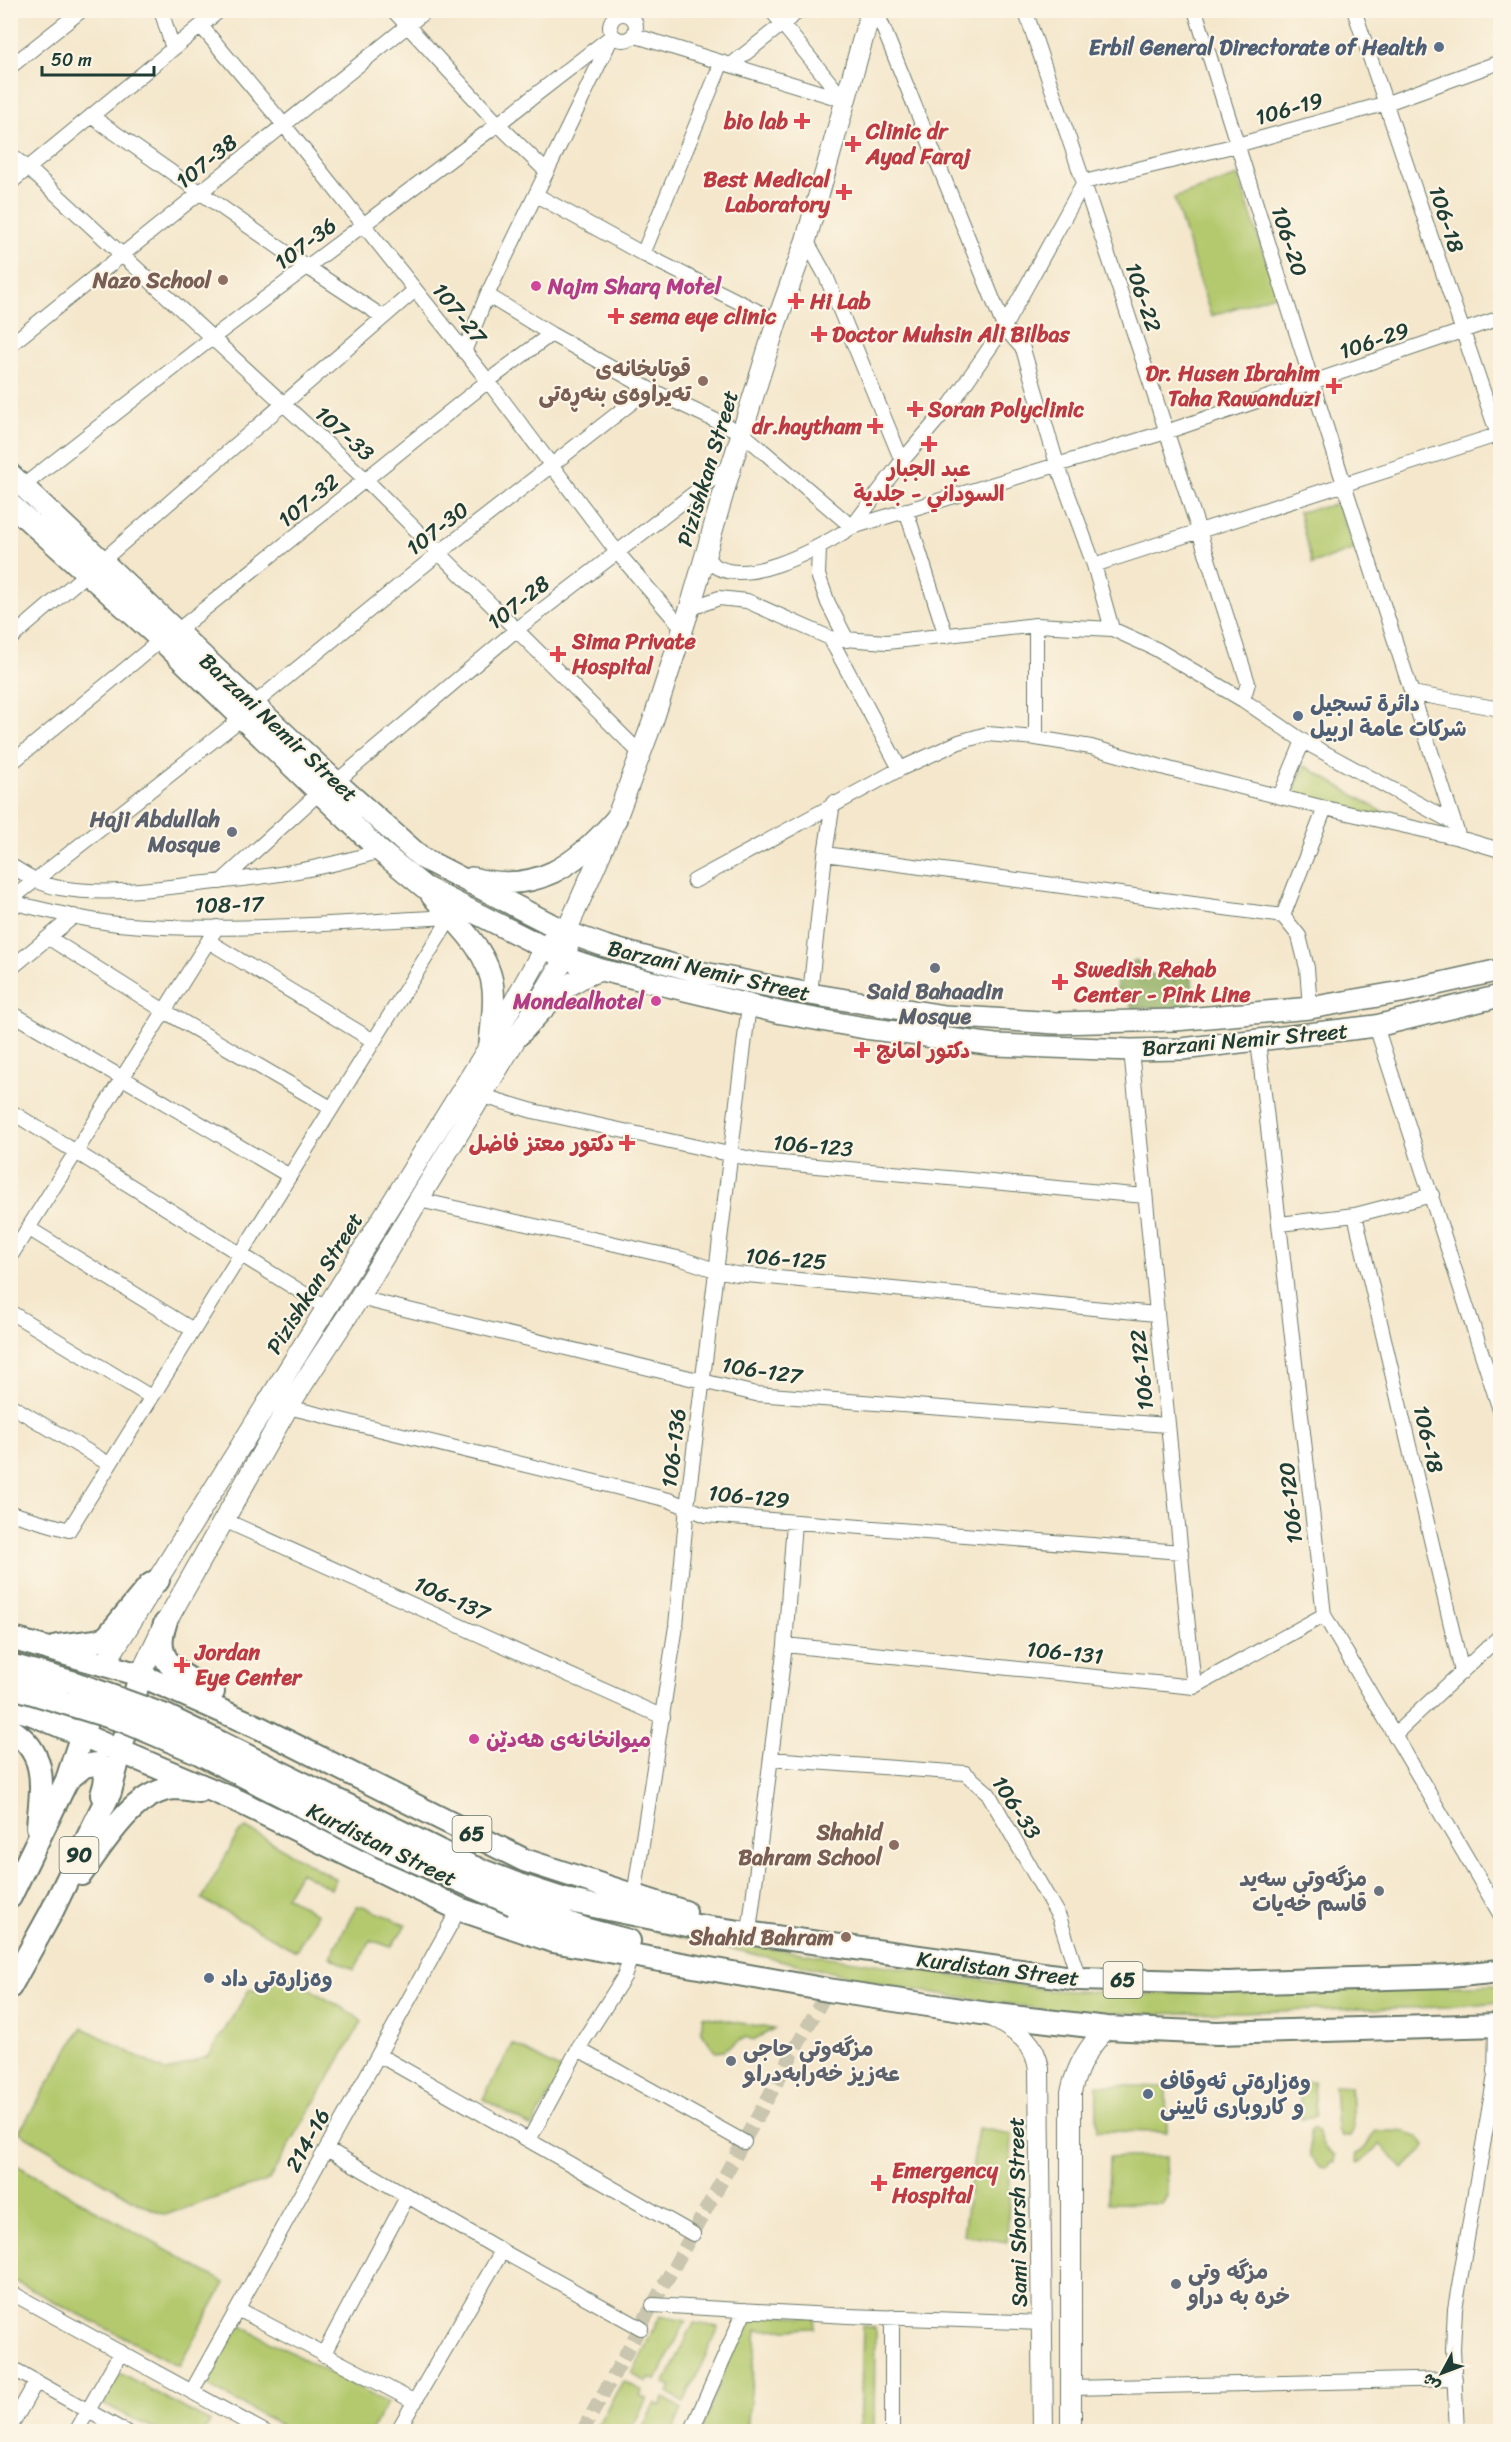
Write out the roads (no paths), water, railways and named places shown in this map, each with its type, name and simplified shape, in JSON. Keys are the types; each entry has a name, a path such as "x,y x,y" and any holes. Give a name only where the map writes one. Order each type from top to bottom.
{"highway":[{"path":"44,1647 106,1638 150,1585 158,1580"},
{"path":"165,1624 162,1647 166,1659 174,1669 315,1748 348,1773"},
{"path":"10,1639 45,1656 62,1669 91,1705"},
{"name":"Kurdistan Street","path":"10,1639 105,1664 144,1666 218,1708 524,1860 749,1932"},
{"path":"10,1648 15,1663 10,1681"},
{"path":"105,1664 112,1696 145,1753 180,1776"},
{"name":"90","path":"10,1987 51,1913 110,1792 101,1741 91,1705 105,1664"},
{"name":"Kurdistan Street","path":"10,1665 72,1682 166,1716 470,1866 516,1894 587,1929 763,1979"},
{"path":"20,1711 67,1712 91,1705 112,1696 144,1666"},
{"name":"90","path":"10,1897 69,1772 101,1741 126,1723 144,1666"},
{"name":"Kurdistan Street","path":"10,1686 124,1721 185,1747 381,1846 516,1894 565,1900 682,1924 1079,1980 1227,1983 1450,1976 1500,1971"},
{"path":"126,1723 156,1710 176,1707 218,1708"},
{"name":"Kurdistan Street","path":"20,1711 101,1741 232,1798 459,1910 553,1941 763,1979 988,2014 1107,2028 1218,2033 1498,2026"},
{"path":"10,1729 33,1752 39,1761 42,1773 37,1840"},
{"path":"232,1798 223,1787 217,1768 218,1757 224,1746 240,1735 248,1734 308,1763 348,1773"},
{"path":"69,1772 89,1764 99,1766 105,1772 106,1781 93,1827"},
{"path":"51,1913 124,1817 141,1801 162,1790 178,1788 232,1798"}],"main road":[{"name":"Pizishkan Street","path":"144,1666 165,1624 288,1407 359,1298 565,958 568,947 566,932 616,819 653,721 683,629 777,321 806,240 871,10"},
{"name":"Barzani Nemir Street","path":"17,480 95,567 328,787 422,858 566,932 605,946 699,972 944,1017 1056,1023 1175,1020 1310,1008 1401,992 1500,970"},
{"name":"Barzani Nemir Street","path":"10,504 95,567"},
{"name":"Barzani Nemir Street","path":"328,787 380,851 424,887 565,958 601,970 749,1005 865,1028 995,1045 1131,1050 1182,1049 1376,1026 1500,996"},
{"path":"445,871 477,880 508,884 531,881 571,864 594,845 616,819"},
{"path":"424,887 480,952 489,970 493,987 490,1046"},
{"name":"Pizishkan Street","path":"105,1664 490,1046 544,948 566,932"},
{"path":"519,1035 574,980 601,970"},
{"path":"118,1642 121,1659 129,1665 144,1666"},
{"name":"Sami Shorsh Street","path":"988,2014 1023,2037 1032,2046 1037,2061 1043,2432"},
{"path":"1071,2432 1071,2092 1084,2056 1107,2028"},
{"path":"1040,2249 1047,2235 1052,2231 1057,2231 1062,2234 1070,2251"}],"street":[{"path":"10,67 82,10"},
{"path":"161,10 173,49"},
{"path":"10,183 220,10"},
{"path":"393,10 498,124 546,171"},
{"name":"107-38","path":"10,345 427,10"},
{"path":"633,20 645,10"},
{"path":"771,10 844,100"},
{"path":"643,254 726,64 800,10"},
{"path":"876,10 1004,327 1023,349 1057,464 1094,565 1112,629"},
{"name":"106-22","path":"1025,10 1200,531 1248,683 1243,700"},
{"name":"106-20","path":"1195,10 1344,484 1459,838"},
{"name":"106-18","path":"1354,10 1500,436"},
{"path":"464,352 487,295 613,35 610,25 611,14 626,15 633,20 636,27 633,35"},
{"name":"107-27","path":"201,26 284,125 488,381 617,552 683,629"},
{"path":"613,35 622,40 633,35 844,100"},
{"name":"107-36","path":"17,480 212,338 613,35"},
{"name":"106-19","path":"1084,182 1237,144 1387,103 1500,62"},
{"path":"91,116 307,267 383,317"},
{"name":"107-33","path":"10,155 28,168 366,480 639,753"},
{"path":"487,295 550,334 649,389 742,433 852,527 902,461 951,404 1004,327 1084,182"},
{"path":"536,195 643,254 777,321"},
{"path":"806,240 826,276 902,461"},
{"path":"10,639 415,290"},
{"name":"106-29","path":"705,556 719,568 728,571 743,572 782,564 819,548 852,527 1166,432 1500,318"},
{"name":"107-32","path":"10,764 488,381 550,334"},
{"name":"107-30","path":"10,901 248,711 439,553 649,389"},
{"path":"1094,565 1500,436"},
{"name":"107-28","path":"221,882 328,787 516,630 732,464"},
{"path":"906,510 946,636"},
{"path":"819,548 818,575 828,603 847,640"},
{"path":"689,609 719,598 747,601 830,638 887,642 1036,625 1112,629 1156,649 1243,700 1304,741 1454,823"},
{"path":"1036,625 1036,738"},
{"path":"830,638 900,768"},
{"path":"1412,693 1500,709"},
{"path":"694,881 900,768 976,736 987,734 1036,738 1091,747 1169,769 1325,808 1459,838 1500,850"},
{"path":"1280,795 1304,741"},
{"path":"810,994 825,854 833,803"},
{"path":"1283,916 1325,808"},
{"path":"10,865 36,881 71,889 137,890 309,870 380,851"},
{"path":"825,854 1283,916 1299,936 1307,968 1310,1008"},
{"name":"108-17","path":"10,901 74,916 126,924 217,927 451,917"},
{"path":"10,969 74,916"},
{"path":"10,1513 69,1530 372,1040 451,917"},
{"path":"10,1257 166,1012 217,927"},
{"path":"49,938 166,1012 331,1108"},
{"path":"208,941 372,1040"},
{"name":"106-136","path":"634,1896 663,1717 678,1603 715,1270 749,1005"},
{"path":"10,1012 288,1175"},
{"path":"1376,1026 1500,1410"},
{"name":"106-120","path":"1258,1041 1324,1615 1500,1914"},
{"name":"106-122","path":"1131,1050 1194,1687"},
{"name":"106-123","path":"483,1096 533,1111 761,1161 1145,1196"},
{"path":"10,1111 327,1308"},
{"path":"1280,1224 1355,1215 1432,1195"},
{"name":"106-125","path":"419,1200 682,1259 736,1274 1156,1314"},
{"name":"106-18","path":"1355,1215 1462,1672"},
{"path":"28,1228 193,1330"},
{"name":"106-127","path":"359,1298 703,1382 770,1395 1167,1425"},
{"path":"10,1312 151,1397"},
{"path":"10,1405 109,1464"},
{"name":"106-129","path":"288,1407 687,1506 706,1515 1181,1552"},
{"name":"106-137","path":"224,1520 663,1717"},
{"path":"749,1932 785,1645 795,1522"},
{"path":"1194,1687 1324,1615"},
{"path":"1395,1734 1500,1636"},
{"name":"106-131","path":"785,1645 1194,1687"},
{"name":"106-33","path":"771,1759 965,1773 988,1793 1059,1917 1079,1980"},
{"name":"214-16","path":"192,2391 459,1910"},
{"path":"530,2140 579,2049 624,1977 632,1954"},
{"path":"1458,2432 1453,2349 1455,2309 1495,2075 1498,2026"},
{"path":"579,2049 744,2142"},
{"path":"379,2055 693,2234"},
{"path":"327,2149 407,2197 641,2328"},
{"path":"323,2355 407,2197"},
{"path":"397,2432 502,2251"},
{"path":"11,2292 192,2391 239,2425 265,2432"},
{"path":"653,2305 1043,2323"},
{"path":"238,2309 415,2402"},
{"path":"691,2432 745,2310"},
{"path":"892,2317 892,2432"},
{"path":"76,2432 121,2352"},
{"path":"10,2367 126,2432"},
{"path":"1071,2388 1455,2379"},
{"path":"10,2428 36,2382"}],"tunnel":[{"path":"582,2432 828,1990"}],"place":[{"name":"Erbil General Directorate of Health","path":"1439,47"},
{"name":"bio lab","path":"802,121"},
{"name":"Clinic dr Ayad Faraj","path":"853,144"},
{"name":"Best Medical Laboratory","path":"844,192"},
{"name":"Nazo School","path":"223,280"},
{"name":"Najm Sharq Motel","path":"536,286"},
{"name":"Hi Lab","path":"796,301"},
{"name":"sema eye clinic","path":"616,316"},
{"name":"Doctor Muhsin Ali Bilbas","path":"819,334"},
{"name":"قوتابخانه‌ی ته‌یراوه‌ی بنه‌ڕه‌تی","path":"703,381"},
{"name":"Dr. Husen Ibrahim Taha Rawanduzi","path":"1334,386"},
{"name":"Soran Polyclinic","path":"915,409"},
{"name":"dr.haytham","path":"875,426"},
{"name":"عبد الجبار السوداني - جلدية","path":"929,444"},
{"name":"Sima Private Hospital","path":"558,654"},
{"name":"دائرة تسجيل شركات عامة اربيل","path":"1298,716"},
{"name":"Haji Abdullah Mosque","path":"232,832"},
{"name":"Said Bahaadin Mosque","path":"935,968"},
{"name":"Swedish Rehab Center - Pink Line","path":"1060,982"},
{"name":"Mondealhotel","path":"656,1001"},
{"name":"دكتور امانج","path":"862,1050"},
{"name":"دكتور معتز فاضل","path":"627,1143"},
{"name":"Jordan Eye Center","path":"182,1665"},
{"name":"میوانخانەی هەدێن","path":"474,1739"},
{"name":"Shahid Bahram School","path":"894,1845"},
{"name":"مزگەوتی سەید قاسم خەیات","path":"1379,1891"},
{"name":"Shahid Bahram","path":"846,1937"},
{"name":"وەزارەتی داد","path":"209,1978"},
{"name":"مزگەوتی حاجی عەزیز خەرابەدراو","path":"731,2061"},
{"name":"وەزارەتی ئەوقاف و کاروباری ئایینی","path":"1148,2094"},
{"name":"Emergency Hospital","path":"879,2183"},
{"name":"مزگه وتى خره به دراو","path":"1176,2284"}]}
